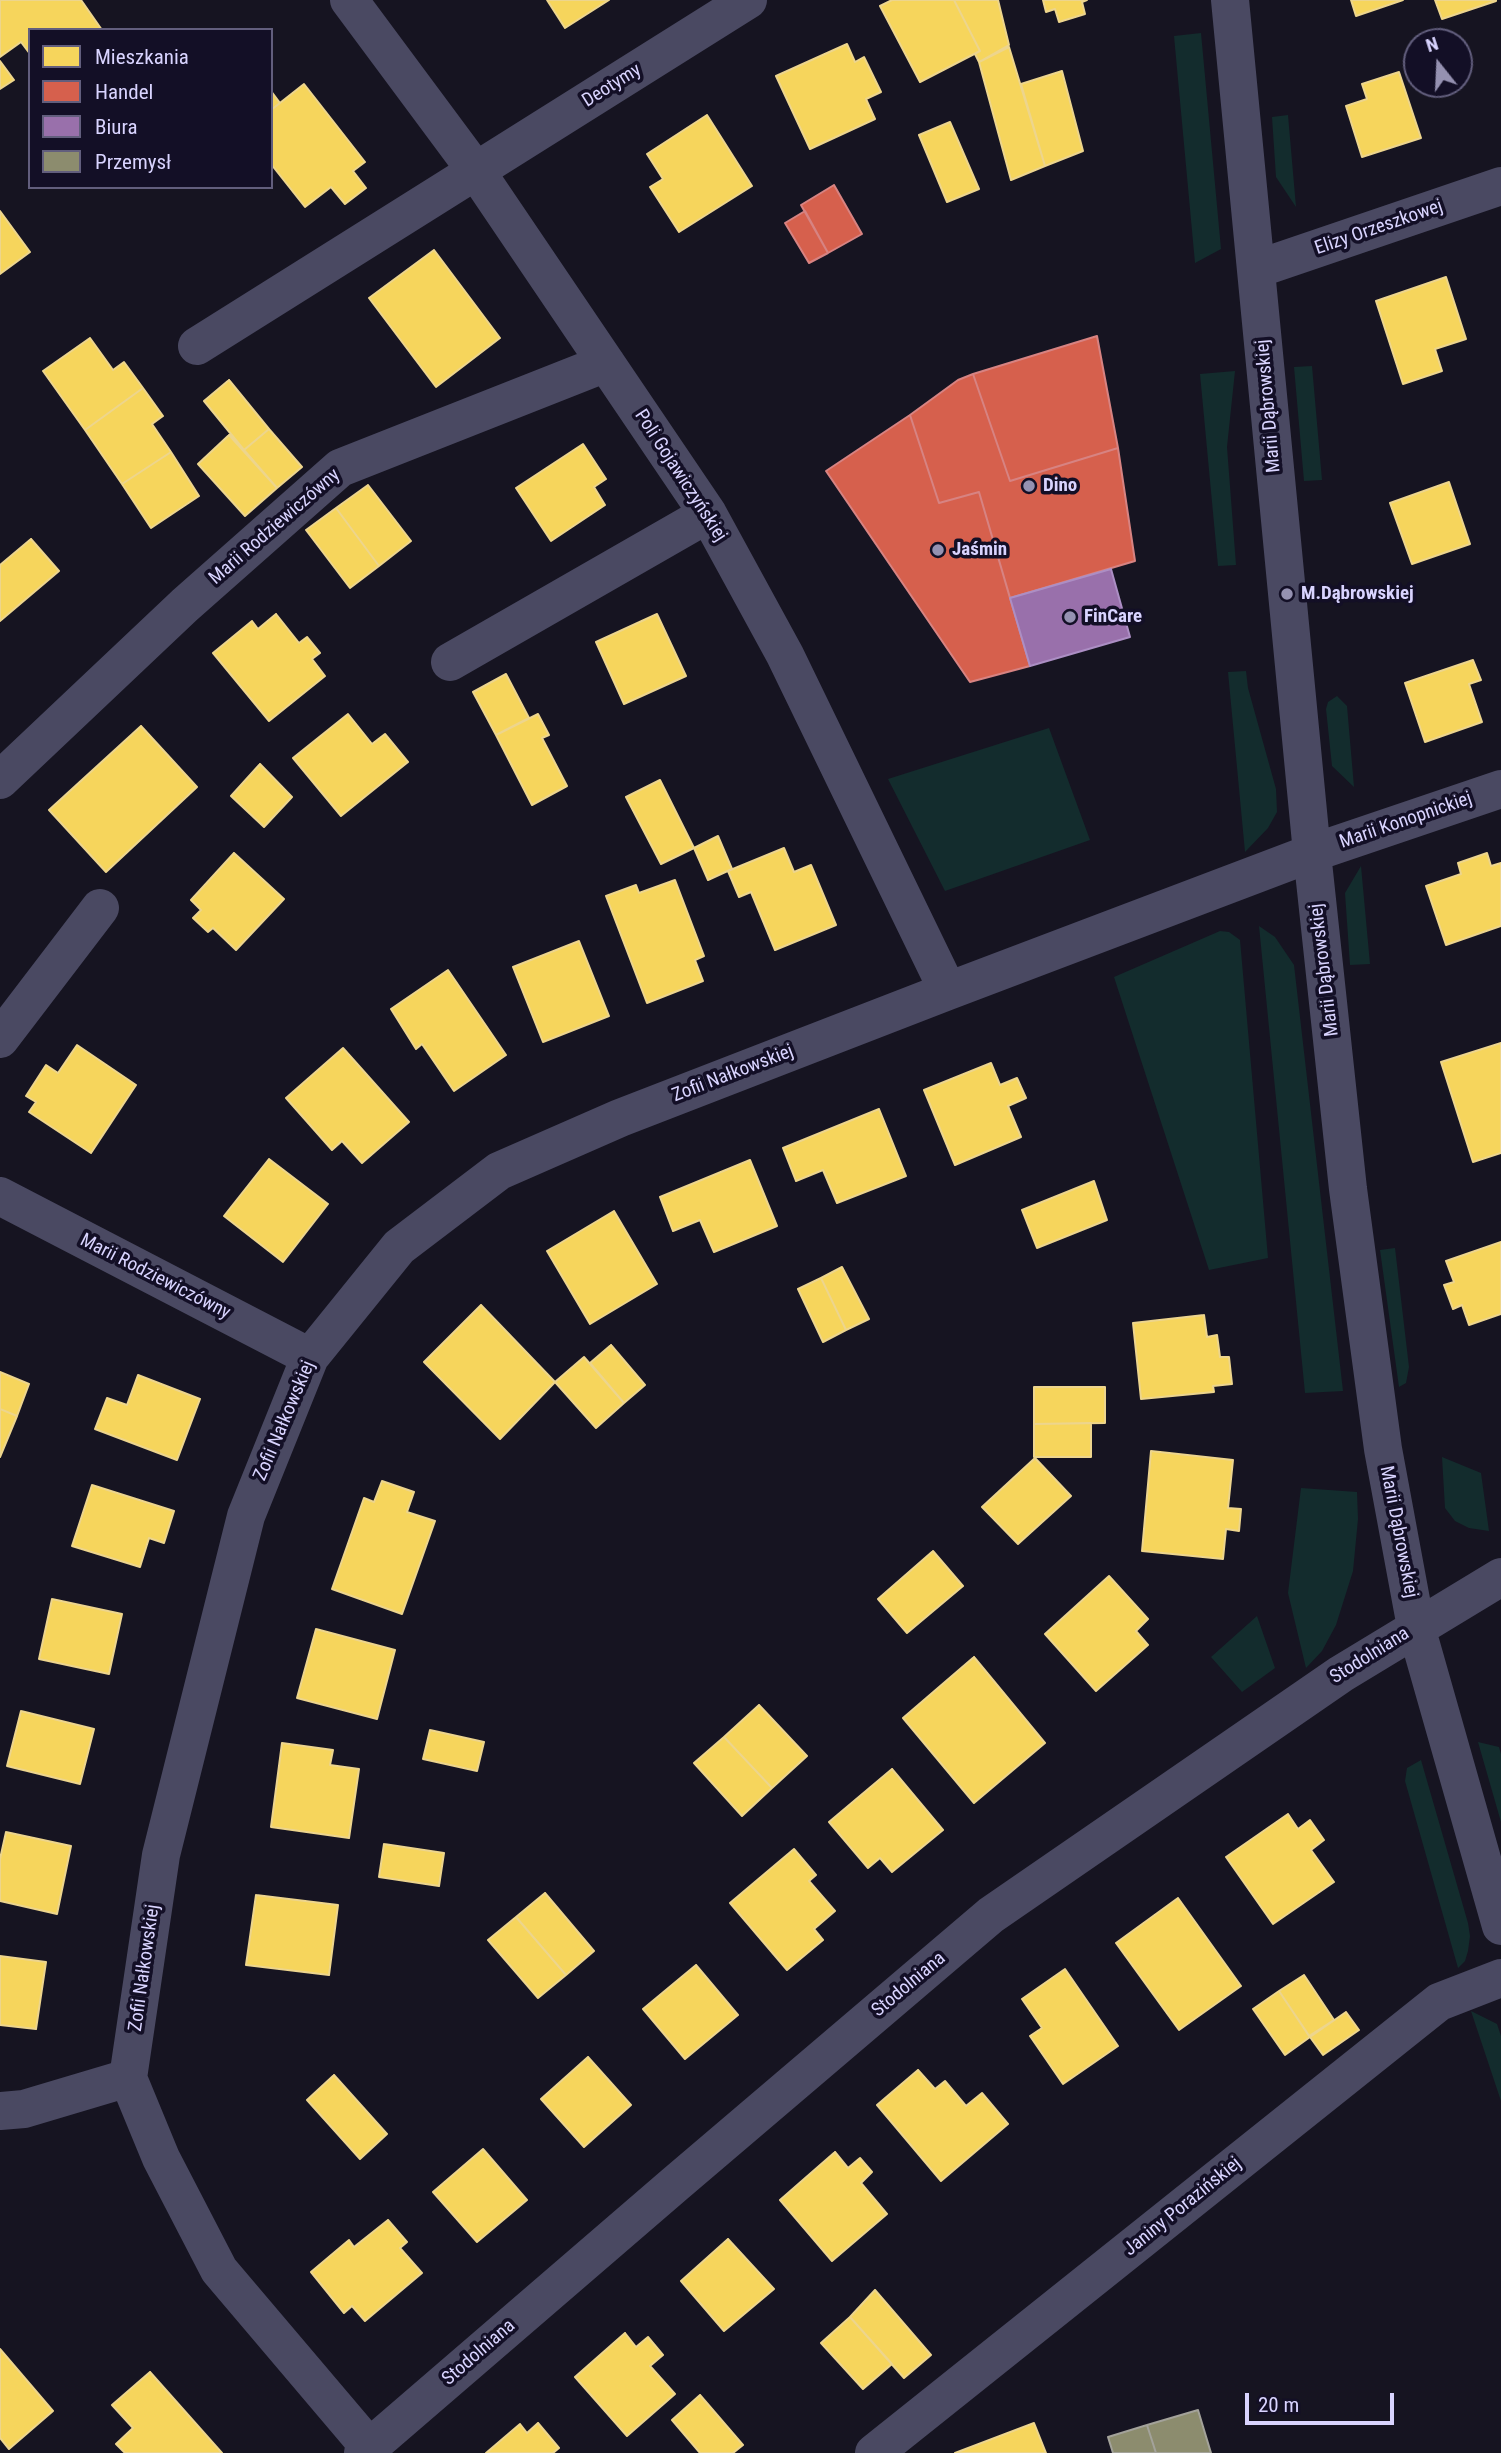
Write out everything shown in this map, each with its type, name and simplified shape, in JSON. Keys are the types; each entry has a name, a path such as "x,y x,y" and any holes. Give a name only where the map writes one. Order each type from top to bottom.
{"street":[{"name":"Poli Gojawiczyńskiej","path":"349,0 476,171 708,514 785,655 948,990"},
{"name":"Deotymy","path":"197,346 748,0"},
{"name":"Marii Dąbrowskiej","path":"1230,0 1312,853 1348,1189 1381,1436 1416,1627 1501,1926"},
{"name":"Elizy Orzeszkowej","path":"1257,269 1501,186"},
{"name":"Marii Rodziewiczówny","path":"0,780 185,605 340,468 606,363"},
{"path":"450,662 708,514"},
{"name":"Marii Konopnickiej","path":"1312,853 1501,789"},
{"name":"Zofii Nałkowskiej","path":"128,2078 161,1855 242,1530 310,1357 399,1247 499,1171 620,1118 948,990 1312,853"},
{"path":"0,1039 100,908"},
{"name":"Marii Rodziewiczówny","path":"0,1196 310,1357"},
{"name":"Stodolniana","path":"366,2450 991,1915 1308,1696 1501,1577"},
{"name":"Janiny Porazińskiej","path":"874,2453 1439,2002 1501,1978"},
{"path":"0,2111 24,2109 128,2078 161,2158 219,2270 366,2450"}],"green space":[{"path":"1201,33 1221,249 1195,263 1174,36"},
{"path":"1288,115 1296,207 1276,177 1272,117"},
{"path":"1312,366 1322,480 1304,481 1294,367"},
{"path":"1235,371 1227,447 1236,565 1218,566 1200,374"},
{"path":"1246,671 1248,688 1276,789 1277,812 1268,828 1245,852 1228,672"},
{"path":"1337,696 1347,706 1354,787 1332,766 1326,709 1328,702"},
{"path":"1049,728 1090,840 945,891 888,779"},
{"path":"1361,866 1370,964 1350,965 1345,893"},
{"path":"1259,926 1275,937 1294,965 1343,1391 1305,1393"},
{"path":"1220,931 1229,932 1240,940 1268,1258 1209,1270 1114,977"},
{"path":"1395,1248 1409,1367 1406,1383 1399,1387 1380,1250"},
{"path":"1442,1457 1481,1473 1489,1531 1469,1528 1455,1521 1445,1508"},
{"path":"1301,1488 1357,1492 1358,1519 1353,1571 1336,1625 1322,1651 1306,1668 1288,1593"},
{"path":"1257,1616 1275,1668 1242,1692 1211,1657"},
{"path":"1478,1742 1499,1747 1501,1822"},
{"path":"1421,1760 1468,1923 1468,1951 1465,1961 1458,1968 1405,1781 1407,1768"},
{"path":"1471,2011 1497,2024 1501,2036 1501,2101"}],"building: Mieszkania":[{"path":"0,0 81,0 101,28 28,28 28,51 21,42 0,57"},
{"path":"547,0 609,0 565,28"},
{"path":"892,0 954,0 980,51 920,82 880,6"},
{"path":"954,0 998,0 1009,45 979,62 975,54 980,51"},
{"path":"1043,0 1087,0 1082,2 1085,14 1059,22 1055,9 1046,12"},
{"path":"1351,0 1403,0 1356,16"},
{"path":"1435,0 1496,0 1496,1 1442,19"},
{"path":"847,44 855,62 864,57 881,92 866,99 875,119 810,149 776,76"},
{"path":"1009,47 1045,166 1011,180 979,62"},
{"path":"0,61 14,80 0,89"},
{"path":"1062,71 1083,151 1045,166 1021,84"},
{"path":"1399,72 1403,84 1403,98 1408,98 1421,138 1362,157 1346,106 1367,99 1362,84"},
{"path":"304,84 365,162 353,171 366,188 345,204 331,187 305,207 273,167 273,108"},
{"path":"273,94 280,103 273,108"},
{"path":"707,115 752,186 679,232 650,187 663,179 647,154"},
{"path":"950,122 979,189 947,202 919,135"},
{"path":"0,211 30,252 0,274"},
{"path":"434,250 500,338 436,387 369,298"},
{"path":"1446,277 1466,339 1435,349 1442,371 1403,384 1376,301"},
{"path":"90,338 113,370 124,362 143,388 85,430 43,371"},
{"path":"229,380 269,429 244,450 204,401"},
{"path":"143,388 163,416 152,424 171,452 122,484 85,430"},
{"path":"269,429 302,467 277,488 244,450"},
{"path":"229,435 277,488 245,516 198,464"},
{"path":"583,444 606,479 594,487 605,505 551,541 516,488"},
{"path":"171,452 199,496 151,528 122,484"},
{"path":"1449,482 1470,544 1412,564 1390,503"},
{"path":"368,485 411,541 379,566 336,508"},
{"path":"336,508 379,566 350,588 306,530"},
{"path":"31,539 59,571 0,621 0,565"},
{"path":"276,614 299,643 307,637 320,653 312,659 325,676 269,721 213,653 252,621 258,629"},
{"path":"657,614 686,676 624,704 596,642"},
{"path":"1473,660 1481,680 1469,684 1482,722 1425,742 1405,683"},
{"path":"506,674 529,718 496,735 473,692"},
{"path":"348,714 372,744 385,734 408,762 341,816 293,758"},
{"path":"538,714 549,735 542,738 567,786 532,805 496,735"},
{"path":"141,726 197,787 106,872 49,810"},
{"path":"260,764 292,797 264,827 231,796"},
{"path":"660,780 694,848 661,864 626,797"},
{"path":"718,836 732,869 708,880 694,848"},
{"path":"784,848 794,872 811,865 836,925 775,950 751,892 739,897 728,871"},
{"path":"234,853 284,899 236,950 213,928 208,932 193,918 201,910 191,900"},
{"path":"1487,853 1491,866 1501,863 1501,926 1446,945 1426,886 1461,874 1458,863"},
{"path":"675,880 704,956 695,960 703,981 647,1003 606,896 636,885 639,893"},
{"path":"579,941 609,1016 543,1042 513,967"},
{"path":"448,970 506,1055 454,1091 422,1044 416,1049 391,1009"},
{"path":"1501,1043 1501,1153 1473,1162 1441,1062"},
{"path":"77,1045 136,1085 91,1153 29,1112 36,1102 26,1096 46,1065 58,1073"},
{"path":"343,1048 409,1122 362,1163 342,1141 332,1150 286,1098"},
{"path":"991,1063 1000,1085 1017,1078 1026,1098 1008,1106 1021,1137 955,1165 924,1090"},
{"path":"879,1109 906,1176 837,1203 823,1170 796,1181 783,1148"},
{"path":"269,1159 328,1204 283,1262 224,1216"},
{"path":"750,1160 777,1226 714,1252 700,1220 673,1231 660,1197"},
{"path":"1094,1181 1107,1220 1037,1248 1022,1210"},
{"path":"614,1211 657,1284 590,1324 547,1251"},
{"path":"1501,1242 1501,1314 1469,1325 1462,1305 1453,1309 1444,1285 1454,1282 1446,1261"},
{"path":"842,1267 869,1319 846,1330 821,1278"},
{"path":"821,1278 846,1330 823,1342 798,1289"},
{"path":"481,1305 555,1382 500,1439 424,1362"},
{"path":"1204,1315 1207,1337 1217,1335 1220,1357 1229,1357 1232,1384 1213,1386 1214,1392 1141,1399 1133,1323"},
{"path":"611,1345 645,1385 624,1403 590,1363"},
{"path":"584,1357 624,1403 596,1428 555,1382"},
{"path":"0,1372 29,1384 17,1416 0,1409"},
{"path":"138,1375 200,1399 177,1460 95,1429 107,1398 127,1405"},
{"path":"1034,1387 1105,1387 1105,1423 1034,1424"},
{"path":"0,1409 17,1416 0,1457"},
{"path":"1091,1423 1091,1457 1034,1457 1034,1424"},
{"path":"1151,1451 1233,1460 1228,1508 1241,1509 1239,1531 1226,1529 1223,1559 1142,1551"},
{"path":"1035,1458 1071,1496 1018,1544 982,1507"},
{"path":"382,1481 414,1492 407,1512 435,1521 402,1614 332,1589 364,1498 374,1502"},
{"path":"92,1485 174,1511 164,1543 149,1538 140,1567 72,1546"},
{"path":"933,1551 963,1586 907,1633 878,1599"},
{"path":"1109,1576 1148,1619 1136,1631 1148,1645 1096,1691 1045,1634"},
{"path":"52,1599 122,1614 109,1674 39,1659"},
{"path":"316,1629 395,1650 377,1719 297,1698"},
{"path":"974,1657 1045,1743 974,1803 903,1718"},
{"path":"759,1705 807,1756 772,1788 724,1737"},
{"path":"21,1711 94,1729 80,1784 7,1766"},
{"path":"430,1730 484,1742 477,1771 423,1759"},
{"path":"724,1737 772,1788 742,1816 694,1763"},
{"path":"282,1743 333,1750 330,1765 359,1769 349,1838 271,1827"},
{"path":"892,1769 943,1830 892,1872 880,1858 868,1868 829,1822"},
{"path":"1288,1814 1298,1829 1310,1820 1324,1840 1311,1850 1334,1882 1273,1924 1226,1857"},
{"path":"6,1832 71,1846 57,1914 0,1901 0,1859"},
{"path":"384,1844 444,1853 439,1886 379,1877"},
{"path":"794,1849 816,1875 809,1881 835,1911 814,1929 823,1940 787,1970 730,1903"},
{"path":"545,1893 594,1951 566,1975 516,1917"},
{"path":"256,1895 338,1905 329,1975 246,1965"},
{"path":"1178,1898 1241,1986 1179,2030 1116,1943"},
{"path":"516,1917 566,1975 538,1998 488,1940"},
{"path":"0,1956 46,1962 36,2029 0,2025"},
{"path":"696,1965 738,2015 685,2059 643,2009"},
{"path":"1065,1969 1118,2046 1063,2084 1030,2036 1042,2028 1022,1999"},
{"path":"1304,1975 1334,2020 1309,2036 1279,1991"},
{"path":"1279,1991 1310,2037 1285,2055 1253,2009"},
{"path":"1346,2012 1359,2030 1323,2055 1310,2037"},
{"path":"588,2057 631,2105 584,2147 541,2099"},
{"path":"918,2070 935,2089 945,2081 966,2106 982,2093 1008,2124 941,2181 877,2105"},
{"path":"334,2075 387,2134 360,2159 307,2100"},
{"path":"483,2149 527,2200 477,2242 433,2192"},
{"path":"835,2152 848,2168 860,2158 872,2172 861,2183 887,2214 832,2261 780,2200"},
{"path":"388,2220 407,2242 400,2248 422,2273 365,2321 352,2306 344,2313 311,2272 349,2240 354,2247"},
{"path":"728,2239 774,2289 724,2331 681,2281"},
{"path":"875,2290 931,2355 904,2378 850,2317"},
{"path":"850,2317 892,2364 863,2389 821,2343"},
{"path":"625,2333 636,2347 648,2337 663,2355 650,2366 675,2394 627,2436 575,2377"},
{"path":"0,2349 53,2411 9,2449 0,2438"},
{"path":"150,2372 222,2453 125,2453 116,2444 133,2428 112,2405"},
{"path":"700,2395 743,2445 733,2453 700,2453 672,2420"},
{"path":"538,2423 559,2448 553,2453 486,2453 520,2424 527,2433"},
{"path":"1034,2423 1046,2453 955,2453"}],"building: Handel":[{"path":"834,185 862,234 828,253 801,205"},
{"path":"805,211 828,253 809,263 785,223"},
{"path":"1097,336 1118,448 1010,481 973,374"},
{"name":"Dino","path":"973,374 1010,481 1118,448 1135,561 1010,598 979,492 939,503 910,415 958,380"},
{"name":"Jaśmin","path":"910,415 939,503 979,492 1030,666 970,682 826,471"}],"building: Biura":[{"name":"FinCare","path":"1111,569 1130,637 1030,666 1010,598"}],"building: Przemysł":[{"path":"1198,2410 1211,2453 1156,2453 1147,2425"},
{"path":"1147,2425 1156,2453 1113,2453 1108,2437"}],"place":[{"name":"Dino","path":"1029,486"},
{"name":"Jaśmin","path":"938,550"},
{"name":"M.Dąbrowskiej","path":"1287,594"},
{"name":"FinCare","path":"1070,617"}]}
